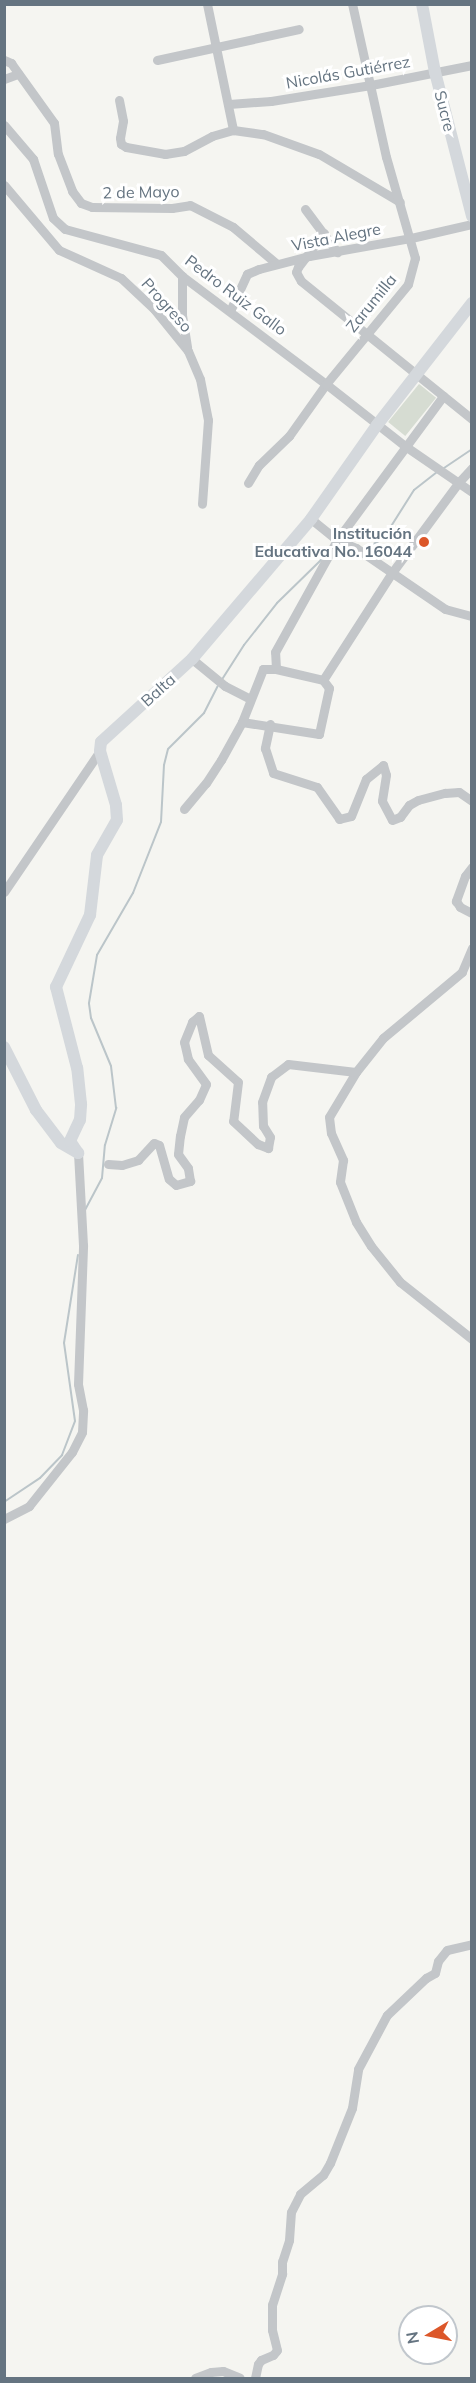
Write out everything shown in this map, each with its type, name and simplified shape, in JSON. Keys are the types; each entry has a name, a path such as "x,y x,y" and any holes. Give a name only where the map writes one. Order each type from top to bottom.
{"street":[{"path":"207,4 233,130"},
{"name":"Zarumilla","path":"248,483 259,465 288,436 326,384 408,284 415,258 386,157 352,4"},
{"name":"Sucre","path":"422,4 435,72 471,216"},
{"path":"157,60 299,29"},
{"name":"2 de Mayo","path":"4,60 11,63 54,123 58,154 72,191 81,203 92,207 172,208 190,206 232,227 277,264"},
{"name":"Nicolás Gutiérrez","path":"229,104 272,101 371,85 471,64"},
{"path":"4,79 18,74"},
{"path":"119,100 123,121 120,138 121,144 126,147 165,154 184,151 212,136 233,130 263,134 319,154 400,202"},
{"name":"Pedro Ruiz Gallo","path":"4,125 33,159 53,218 65,229 161,255 182,276 405,446 471,492"},
{"name":"Progreso","path":"4,185 59,250 121,278 154,309 188,351 200,380 208,420 202,504"},
{"path":"306,208 337,252"},
{"name":"Vista Alegre","path":"230,311 248,273 309,256 411,238 471,224"},
{"path":"324,233 309,256 298,267 296,272 301,281 471,419"},
{"path":"182,276 182,315 188,351"},
{"name":"Balta","path":"100,751 101,742 192,659 311,519 377,425 471,303"},
{"path":"276,669 275,652 338,540 443,396"},
{"path":"323,680 391,574 471,468"},
{"path":"311,519 338,540 356,548 445,609 468,616"},
{"path":"192,659 225,686 250,699"},
{"path":"184,809 206,783 221,760 242,722 263,669 276,669 323,680 329,688 319,734 270,724 242,722"},
{"path":"270,724 265,748 273,773 317,787 339,819 351,816 366,779 383,765 386,775 382,801 392,820 400,818 409,805 436,795 459,792 471,801"},
{"path":"4,892 100,751"},
{"path":"4,1519 29,1506 72,1452 82,1432 83,1410 78,1384 82,1189 78,1153 70,1141 80,1120 81,1104 69,1030 56,987 90,915 96,855 117,820 114,794 100,751"},
{"path":"471,867 465,876 456,901 460,907 471,913"},
{"path":"471,948 462,972 383,1038 356,1072 330,1117 331,1133 343,1160 340,1182 356,1222 371,1246 400,1282 471,1339"},
{"path":"108,1164 122,1165 138,1160 154,1143 159,1144 169,1179 176,1185 190,1181 188,1168 178,1154 180,1136 184,1117 199,1100 206,1084 188,1059 184,1042 192,1022 199,1016 208,1055 238,1082 233,1122 258,1144 268,1148 270,1137 263,1126 262,1102 271,1077 288,1064 356,1072"},
{"path":"4,1047 36,1110 61,1143 78,1153"},
{"path":"255,2379 261,2360 273,2355 277,2350 272,2330 272,2305 282,2274 282,2262 289,2240 291,2212 300,2194 323,2175 330,2163 352,2108 358,2069 387,2015 426,1978 435,1973 438,1961 447,1950 471,1944"},
{"path":"195,2379 211,2372 223,2371 240,2379"}],"shaded area":[{"path":"419,384 436,398 405,436 388,422"}],"waterway":[{"path":"444,468 472,449"},
{"path":"364,549 383,539 414,490 436,473"},
{"path":"335,552 350,550"},
{"path":"221,681 244,645 277,603 322,559"},
{"path":"85,1210 102,1178 105,1145 116,1108 111,1066 91,1018 89,1003 97,955 133,893 161,822 164,765 168,749 204,713 218,686"},
{"path":"4,1502 40,1478 62,1455 75,1421 64,1343 78,1255"}],"place":[{"name":"Institución Educativa No. 16044","path":"424,542"}]}
